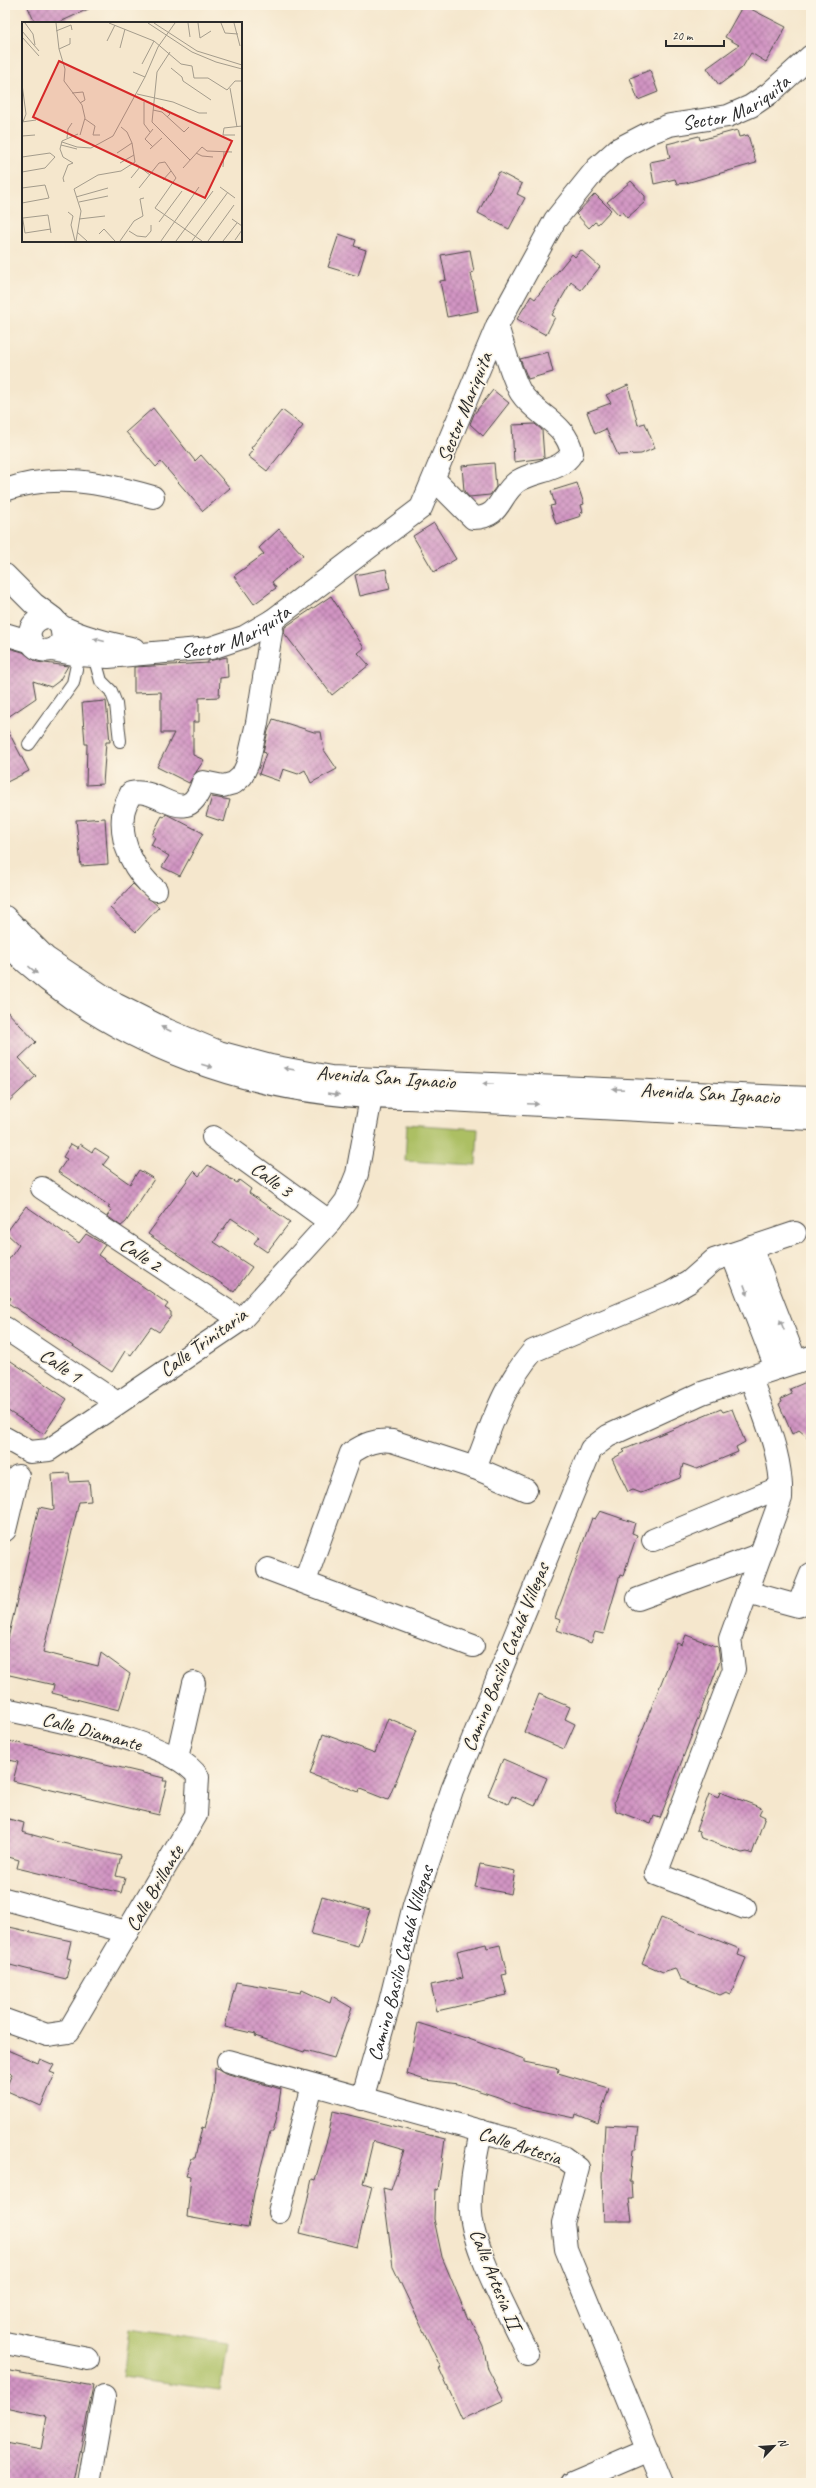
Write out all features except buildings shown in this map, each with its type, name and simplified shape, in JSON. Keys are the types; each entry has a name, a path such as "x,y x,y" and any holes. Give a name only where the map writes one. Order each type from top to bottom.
{"street":[{"name":"Sector Mariquita","path":"45,627 40,650 52,650 86,656 211,648 244,637 273,620 421,508 435,480 460,410 498,326 555,220 597,168 618,149 649,132 670,125 728,116 751,106 770,93 811,56"},
{"path":"435,480 473,518 484,518 492,514 510,487 521,479 558,466 568,460 572,453 566,437 558,427 521,393 498,326"},
{"path":"5,490 56,479 105,483 153,497"},
{"path":"5,575 34,604 45,627"},
{"path":"5,595 45,627"},
{"path":"156,890 145,881 130,856 124,833 123,816 125,806 131,793 140,791 182,806 189,805 195,799 203,782 223,786 234,784 242,776 254,742 273,620"},
{"path":"5,634 45,627 150,653"},
{"name":"Avenida San Ignacio","path":"5,917 46,958 115,1004 167,1030 219,1052 271,1066 331,1077 811,1098"},
{"name":"Avenida San Ignacio","path":"5,943 33,970 102,1019 156,1047 208,1067 260,1081 371,1098 409,1098 811,1119"},
{"name":"Calle Trinitaria","path":"5,1438 30,1452 49,1450 241,1320 330,1222 346,1201 357,1174 371,1098"},
{"name":"Calle 3","path":"213,1137 330,1222"},
{"name":"Calle 2","path":"42,1188 241,1320"},
{"path":"475,1468 505,1389 534,1351 670,1293 689,1282 714,1260 795,1233"},
{"path":"741,1250 804,1359"},
{"path":"741,1250 776,1368"},
{"name":"Calle 1","path":"5,1328 117,1403"},
{"name":"Camino Basilio Catalá Villegas","path":"362,2099 390,2002 414,1905 452,1790 584,1462 591,1449 608,1436 702,1393 751,1378 804,1359"},
{"path":"745,1908 656,1874 734,1669 730,1639 781,1498 782,1476 774,1445 751,1378"},
{"path":"305,1581 351,1453 378,1439 392,1441 475,1468 526,1490"},
{"path":"5,1530 18,1476"},
{"path":"653,1540 781,1487"},
{"path":"638,1599 761,1554"},
{"path":"268,1569 305,1581 473,1646"},
{"path":"748,1592 798,1606 811,1574"},
{"path":"182,1762 194,1683"},
{"name":"Calle Diamante","path":"5,1709 134,1741 182,1762"},
{"name":"Calle Brillante","path":"5,2020 47,2035 68,2032 196,1815 198,1777 182,1762"},
{"path":"5,1899 128,1932"},
{"name":"Calle Artesia","path":"228,2062 481,2131 563,2157 578,2168 563,2223 566,2249 662,2483"},
{"path":"279,2212 312,2085"},
{"name":"Calle Artesia II","path":"481,2131 471,2184 471,2214 478,2246 528,2355"},
{"path":"5,2343 88,2360"},
{"path":"89,2483 104,2396"},
{"path":"572,2483 649,2450"}],"lane":[{"path":"86,656 101,681 111,690 116,704 120,741"},
{"path":"28,744 73,683 86,656"}],"green space":[{"path":"407,1124 478,1129 476,1165 405,1161"},
{"path":"129,2329 228,2343 221,2390 123,2377"}]}
